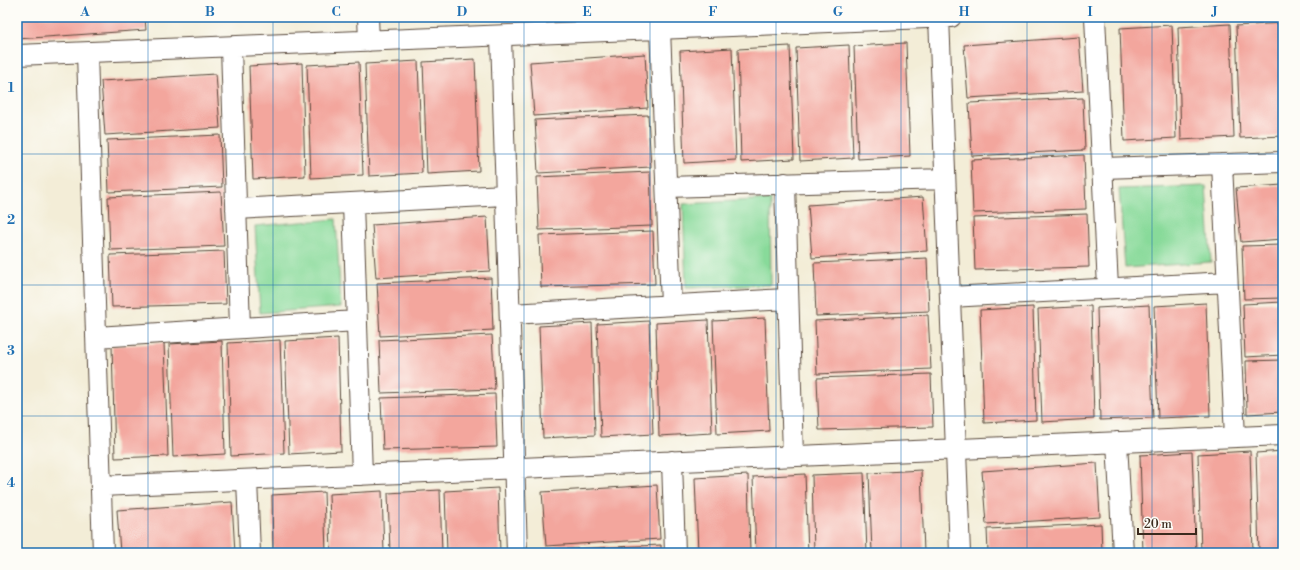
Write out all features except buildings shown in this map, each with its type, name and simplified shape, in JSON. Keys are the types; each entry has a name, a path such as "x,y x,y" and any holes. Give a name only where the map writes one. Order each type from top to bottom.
{"street":[{"path":"368,17 369,41"},
{"path":"17,55 951,17"},
{"path":"1096,17 1108,288"},
{"path":"939,18 960,553"},
{"path":"660,29 671,305"},
{"path":"501,36 517,553"},
{"path":"231,47 240,328"},
{"path":"87,53 103,553"},
{"path":"1102,168 1283,162"},
{"path":"1222,164 1235,437"},
{"path":"667,187 945,179"},
{"path":"785,183 793,456"},
{"path":"236,209 505,195"},
{"path":"353,203 362,475"},
{"path":"950,297 1227,282"},
{"path":"510,314 788,299"},
{"path":"96,337 357,321"},
{"path":"101,486 1283,435"},
{"path":"1117,442 1123,553"},
{"path":"672,461 675,553"},
{"path":"247,480 250,553"}],"green space":[{"path":"1206,186 1211,262 1125,268 1119,189"},
{"path":"770,199 771,285 686,288 683,204"},
{"path":"336,219 341,307 260,313 255,226"}]}
